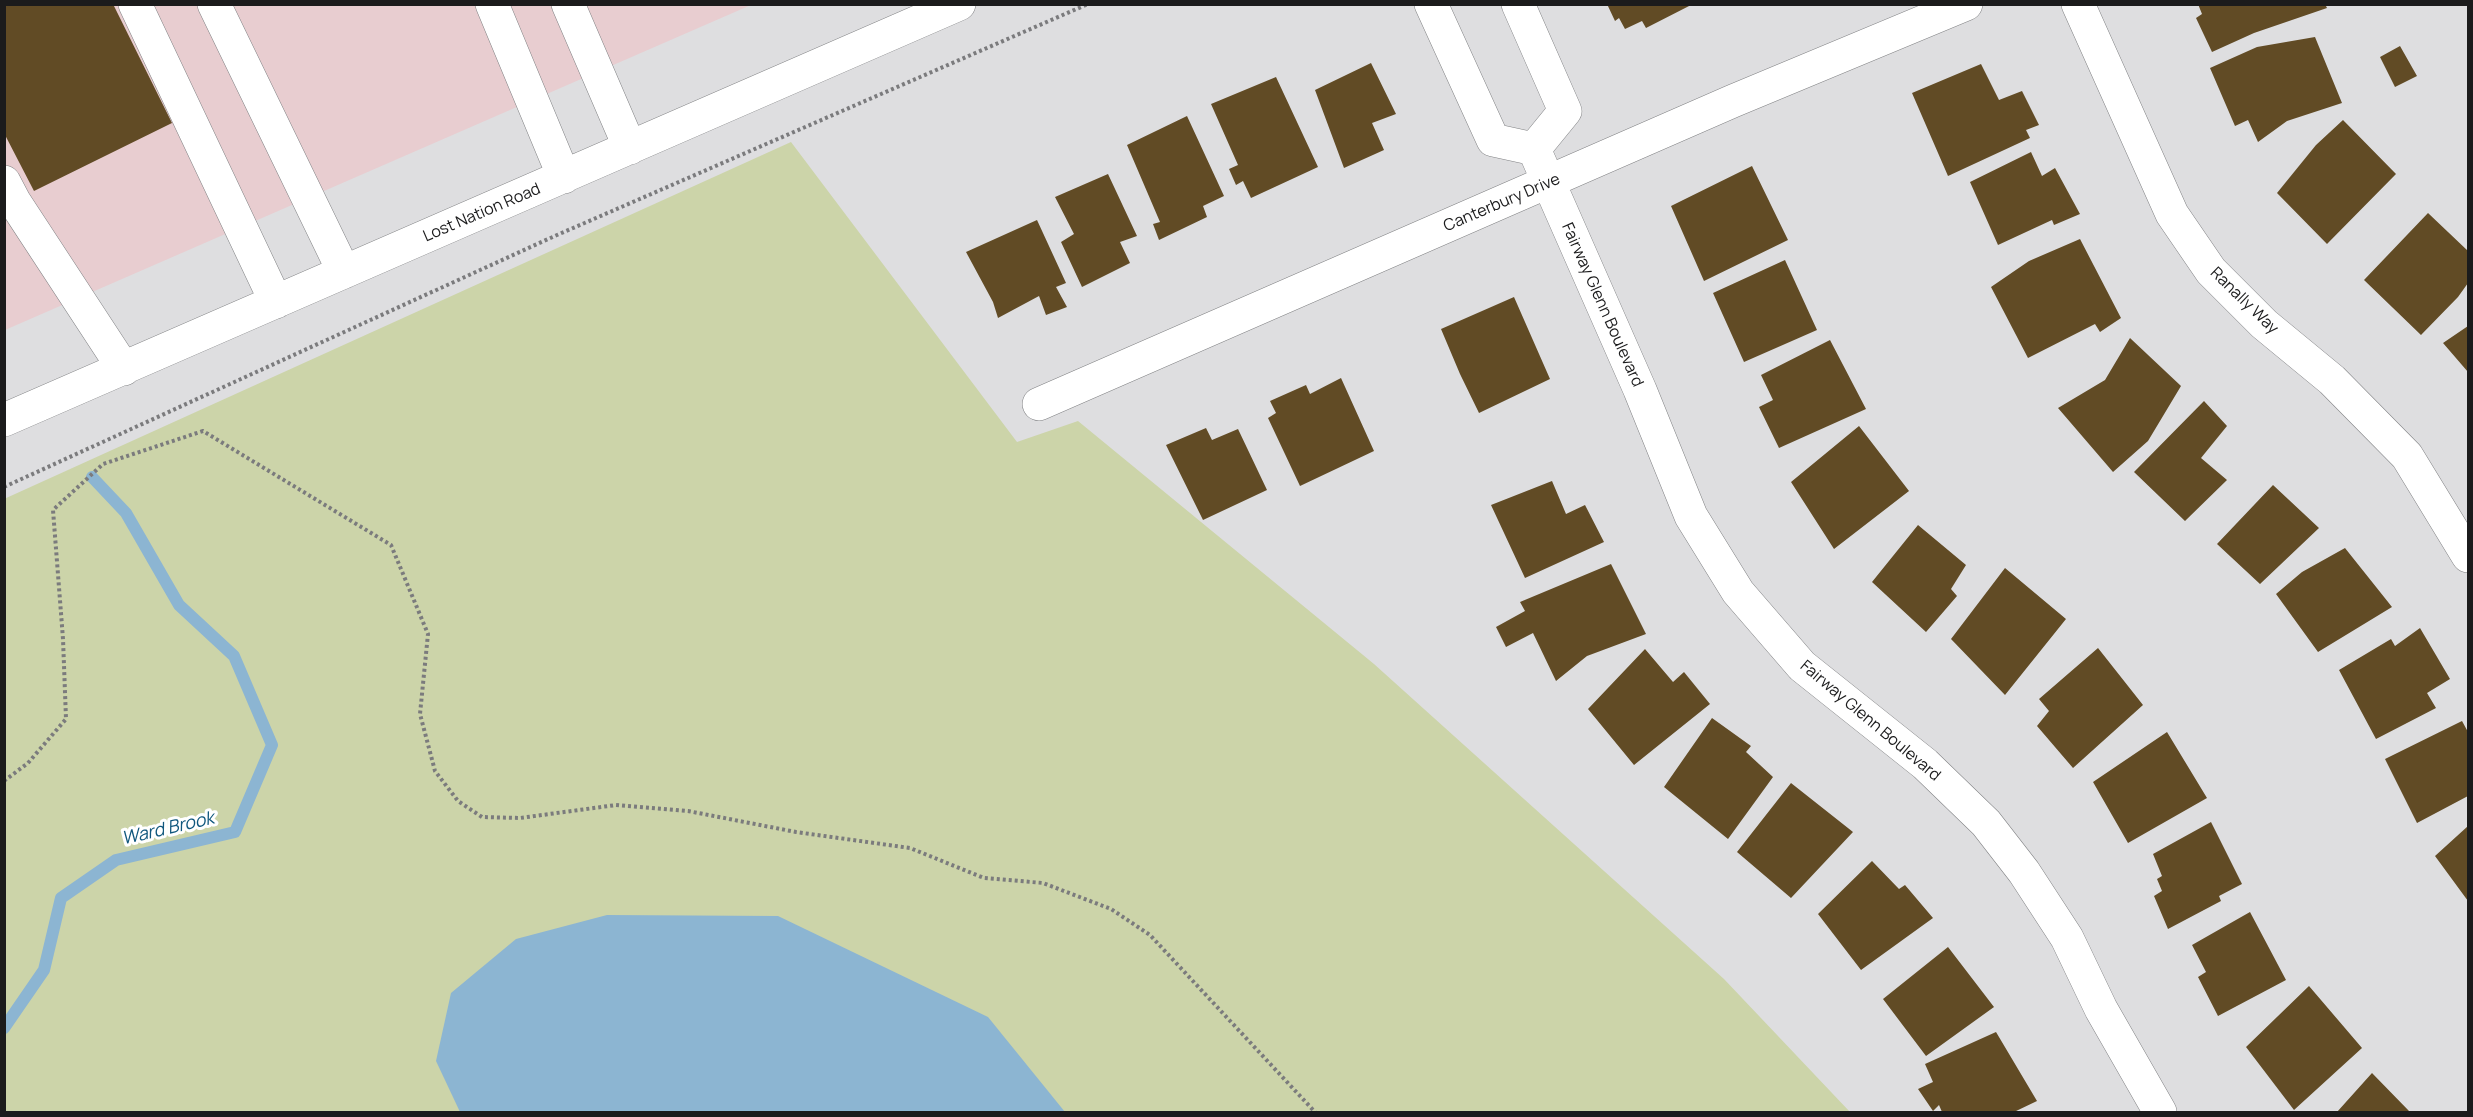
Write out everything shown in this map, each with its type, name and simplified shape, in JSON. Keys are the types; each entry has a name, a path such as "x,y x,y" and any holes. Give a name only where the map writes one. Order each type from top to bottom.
{"street":[{"path":"135,4 276,302"},
{"path":"214,4 344,272"},
{"path":"492,4 564,177"},
{"path":"568,4 630,148"},
{"name":"Lost Nation Road","path":"4,420 959,4"},
{"path":"1431,4 1493,140 1534,149 1565,111 1518,4"},
{"name":"Canterbury Drive","path":"1039,404 1548,184 1733,101 1966,4"},
{"name":"Ranally Way","path":"2078,4 2172,214 2211,271 2264,324 2332,380 2407,456 2469,556"},
{"name":"Fairway Glenn Boulevard","path":"1534,149 1640,390 1691,516 1738,592 1802,666 1925,764 1986,823 2025,872 2067,938 2101,1009 2160,1113"},
{"path":"4,182 14,201 124,369"}],"path":[{"path":"4,487 557,235 1088,4"},
{"path":"4,781 28,763 66,719 63,639 53,510 103,464 203,431 391,545 428,634 420,714 435,771 458,801 482,817 520,818 616,805 688,811 796,832 910,848 984,878 1043,883 1111,909 1150,935 1315,1113"}],"shaded area":[{"path":"5,5 751,5 5,330"}],"green space":[{"path":"791,142 1017,442 1078,421 1374,664 1724,979 1850,1112 5,1112 4,499"}],"water":[{"path":"607,915 778,916 988,1017 1065,1112 460,1112 436,1061 451,993 516,939"}],"building":[{"path":"4,4 113,4 172,123 34,191 4,133"},
{"path":"1607,4 1693,4 1646,28 1642,21 1625,29 1619,18 1615,21"},
{"path":"2198,4 2325,4 2327,8 2254,33 2212,52 2196,18 2202,14"},
{"path":"2315,37 2342,103 2287,121 2258,142 2248,120 2235,126 2210,68 2257,47"},
{"path":"2400,46 2417,76 2395,87 2380,57"},
{"path":"1371,63 1396,114 1372,123 1384,150 1344,168 1315,90"},
{"path":"1981,64 1999,100 2022,91 2039,125 2026,130 2030,138 1948,176 1912,93"},
{"path":"1276,77 1318,167 1251,198 1243,181 1236,185 1229,169 1238,165 1211,104"},
{"path":"1187,116 1224,196 1203,206 1207,217 1159,240 1153,224 1160,222 1127,145"},
{"path":"2343,120 2396,174 2327,244 2277,193 2316,145"},
{"path":"2031,152 2042,176 2055,168 2080,214 2054,225 2052,220 1998,245 1970,182"},
{"path":"1752,166 1788,240 1704,281 1671,206"},
{"path":"1108,174 1137,236 1120,242 1130,263 1082,287 1061,242 1074,234 1055,197"},
{"path":"2428,213 2468,251 2468,283 2458,297 2421,335 2364,280"},
{"path":"1037,220 1066,283 1056,287 1067,307 1046,315 1039,296 998,318 993,302 966,252"},
{"path":"2080,239 2121,318 2100,332 2095,324 2028,358 1991,287 2029,261"},
{"path":"1785,260 1817,330 1744,362 1713,293"},
{"path":"1514,297 1550,379 1479,413 1441,329"},
{"path":"2468,326 2468,372 2443,343"},
{"path":"2130,338 2181,386 2148,441 2113,472 2058,408 2105,380"},
{"path":"1830,340 1866,409 1779,448 1759,407 1773,400 1761,375"},
{"path":"1341,378 1374,451 1300,486 1268,418 1276,413 1270,401 1306,385 1310,394"},
{"path":"2204,401 2227,426 2201,458 2227,480 2185,521 2134,472"},
{"path":"1859,426 1909,491 1834,549 1791,482"},
{"path":"1206,428 1212,440 1238,429 1267,490 1203,520 1166,445"},
{"path":"1552,481 1566,514 1585,505 1604,542 1525,578 1491,505"},
{"path":"2273,485 2319,528 2260,584 2217,544"},
{"path":"1918,525 1966,565 1951,589 1957,596 1926,632 1872,582"},
{"path":"2345,548 2392,607 2318,652 2276,594 2302,572"},
{"path":"1611,564 1646,634 1587,656 1556,681 1533,633 1506,647 1496,627 1525,611 1520,602"},
{"path":"2005,568 2066,619 2005,695 1951,639"},
{"path":"2420,628 2450,679 2427,693 2436,708 2376,739 2339,670 2391,639 2395,646"},
{"path":"2098,648 2143,705 2073,768 2037,726 2049,711 2039,699"},
{"path":"1645,649 1673,682 1684,672 1710,704 1634,765 1588,709"},
{"path":"1712,718 1751,746 1746,752 1773,777 1728,839 1664,787"},
{"path":"2462,721 2468,732 2468,796 2417,823 2385,759"},
{"path":"2167,732 2207,798 2128,843 2093,782"},
{"path":"1791,783 1853,832 1791,898 1737,852"},
{"path":"2211,822 2242,884 2219,896 2221,901 2168,929 2154,896 2162,891 2157,879 2162,876 2153,854"},
{"path":"2468,826 2468,901 2435,856"},
{"path":"1872,861 1899,889 1905,885 1933,918 1861,970 1818,914"},
{"path":"2250,912 2286,980 2218,1016 2198,977 2206,972 2192,945"},
{"path":"1948,947 1994,1007 1926,1056 1883,999"},
{"path":"2309,986 2362,1048 2294,1110 2246,1047"},
{"path":"1996,1032 2037,1101 2014,1112 1942,1112 1939,1105 1933,1111 1918,1089 1933,1082 1925,1064"},
{"path":"2372,1073 2409,1111 2408,1112 2337,1112"}],"waterway":[{"name":"Ward Brook","path":"4,1028 44,970 61,898 116,860 235,832 272,745 234,656 179,605 126,513 92,477"}]}
